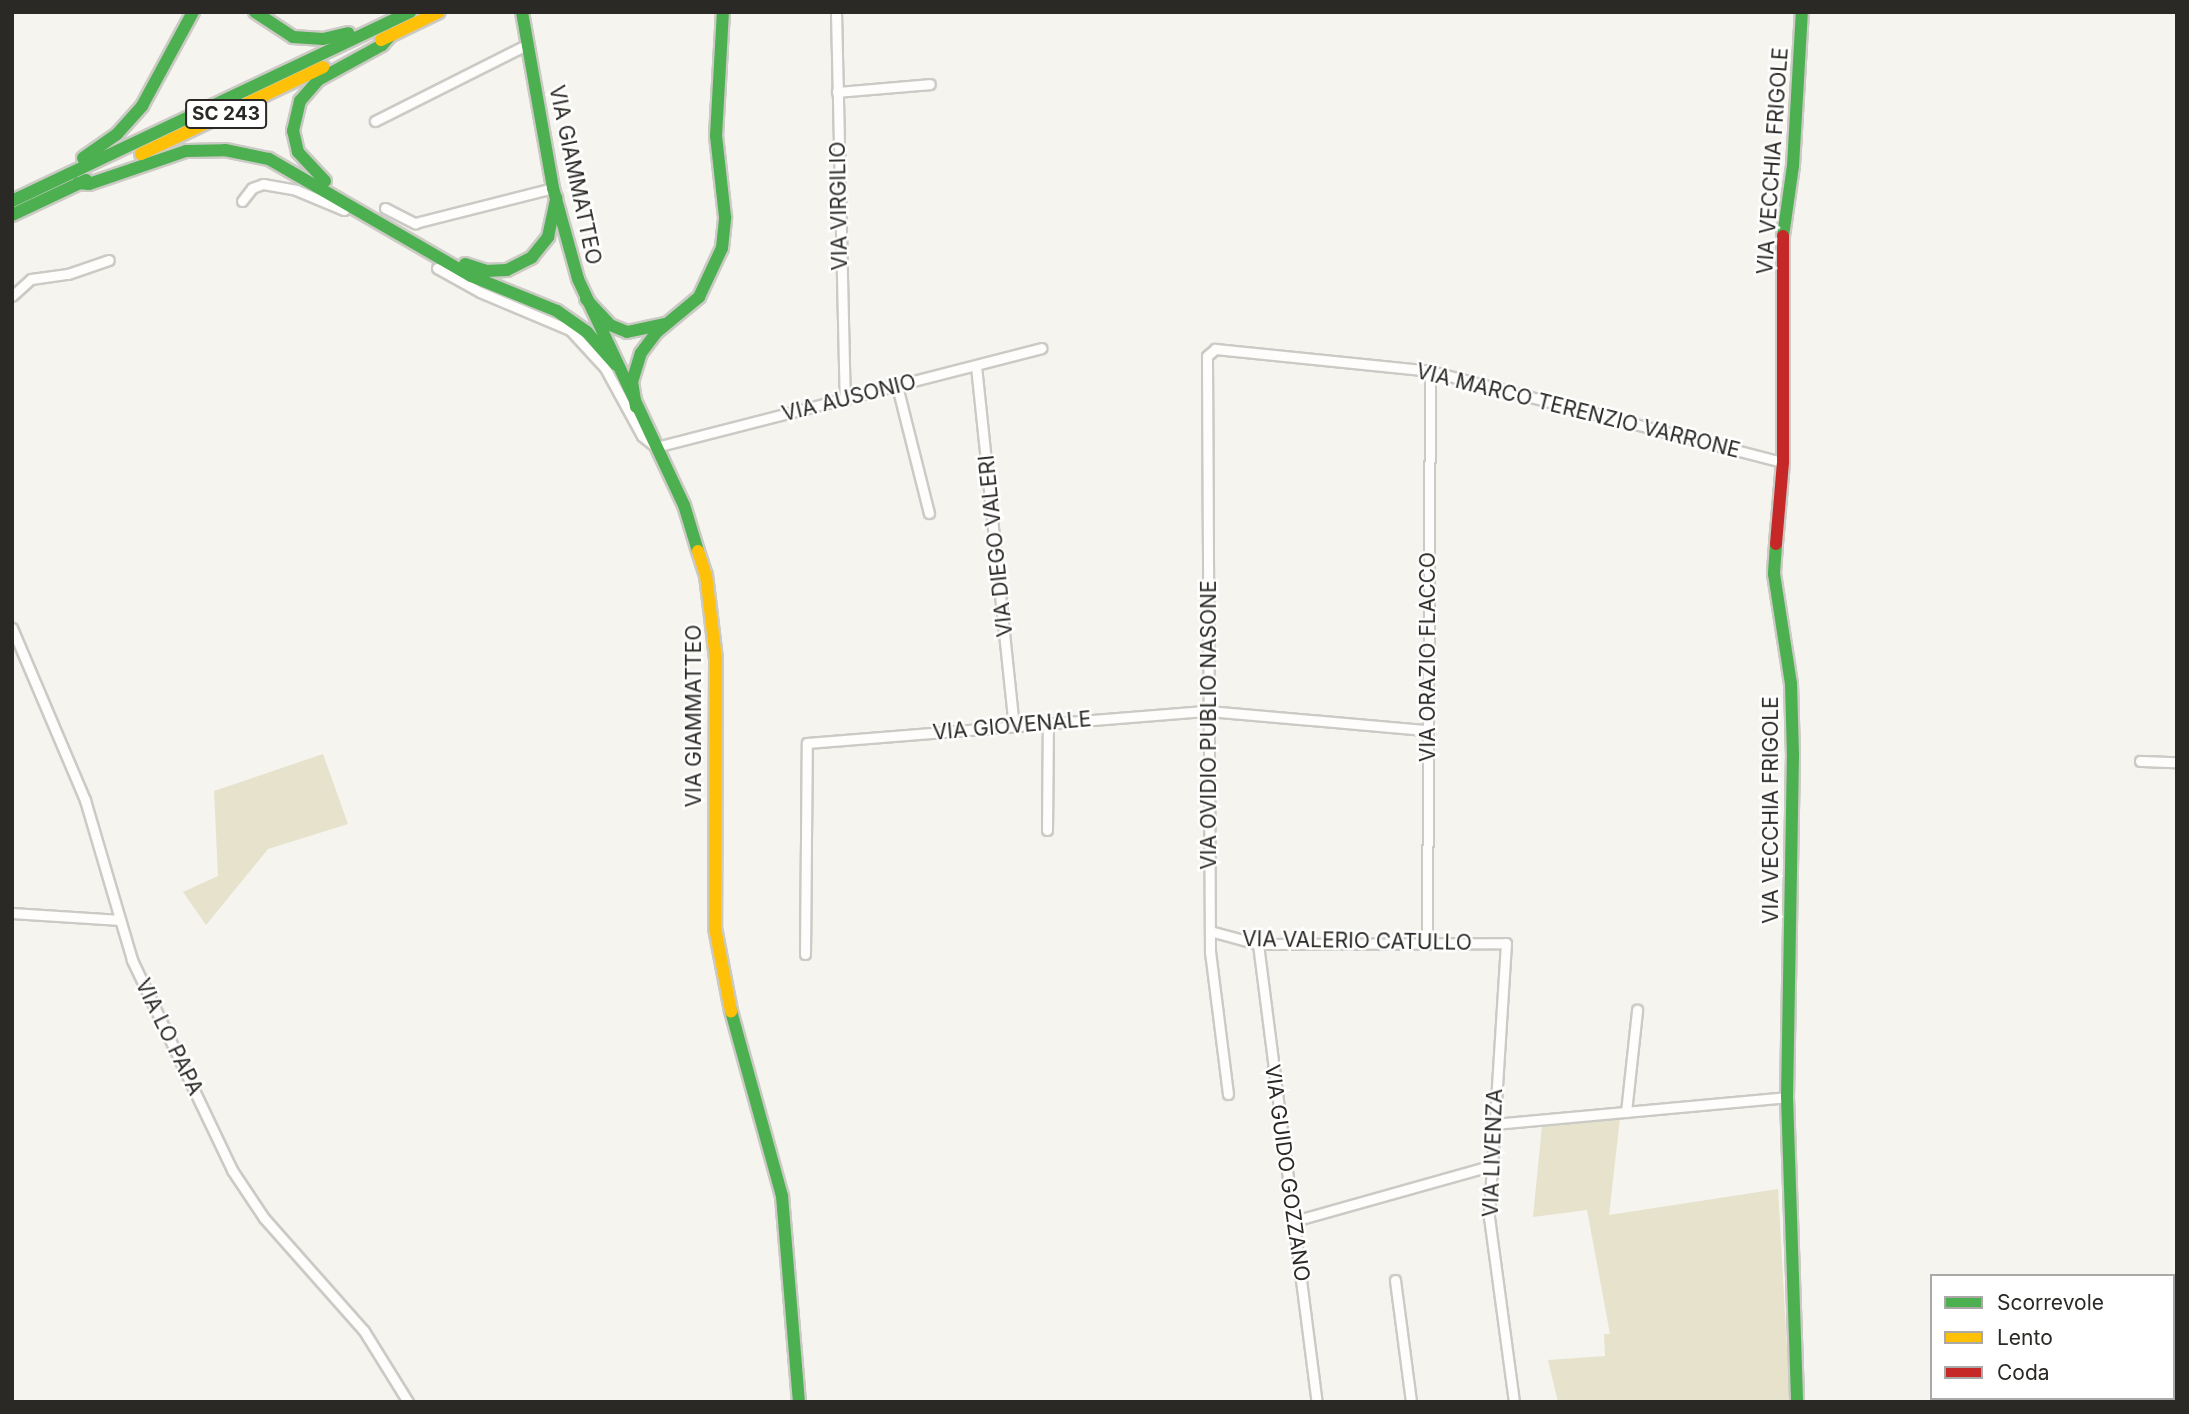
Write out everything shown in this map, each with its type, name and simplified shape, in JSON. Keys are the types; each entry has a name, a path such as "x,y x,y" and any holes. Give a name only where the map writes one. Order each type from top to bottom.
{"main road":[{"path":"12,194 85,157 130,122 151,94 193,12"},
{"path":"256,12 283,33 313,40 334,38 399,12"},
{"name":"SC 243","path":"12,201 410,12"},
{"name":"SC 243","path":"12,215 439,12"},
{"path":"636,407 632,382 641,354 657,332 699,297 714,273 724,238 716,136 723,12"},
{"name":"VIA VECCHIA FRIGOLE","path":"1797,1402 1787,1097 1793,740 1791,684 1774,574 1783,462 1783,229 1793,166 1802,12"},
{"name":"VIA GIAMMATTEO","path":"522,13 555,193 586,299 693,527 712,604 716,659 715,928 734,1028 782,1196 800,1402"},
{"path":"391,35 382,45 318,80 300,101 293,131 298,152 311,169 454,258 486,271 507,270 539,250 551,228 555,193"},
{"path":"79,183 89,184 173,153 225,150 269,159 351,209 471,276 557,311 587,332 615,364"},
{"path":"586,299 610,325 627,332 653,329 681,314"}],"street":[{"name":"VIA VIRGILIO","path":"836,12 845,400"},
{"path":"374,121 528,44"},
{"path":"837,92 930,84"},
{"path":"242,201 252,188 263,184 296,190 351,209"},
{"path":"386,208 415,223 555,193"},
{"path":"12,296 31,279 68,274 109,260"},
{"path":"437,268 480,292 570,330 606,368 642,436 656,447"},
{"name":"VIA AUSONIO","path":"656,447 1042,348"},
{"name":"VIA MARCO TERENZIO VARRONE","path":"1207,356 1215,349 1430,371 1783,462"},
{"name":"VIA OVIDIO PUBLIO NASONE","path":"1207,356 1210,930 1228,1094"},
{"name":"VIA DIEGO VALERI","path":"976,366 1014,726"},
{"name":"VIA ORAZIO FLACCO","path":"1427,944 1430,371"},
{"path":"897,386 929,513"},
{"name":"VIA LO PAPA","path":"12,628 85,800 120,920 146,994 245,1194 365,1331 408,1402"},
{"name":"VIA GIOVENALE","path":"805,954 807,743 1208,710 1427,730"},
{"path":"1047,830 1048,723"},
{"path":"2140,761 2177,762"},
{"path":"12,913 120,920"},
{"name":"VIA VALERIO CATULLO","path":"1210,930 1258,944 1506,943"},
{"name":"VIA LIVENZA","path":"1506,943 1490,1166 1489,1217 1514,1402"},
{"name":"VIA GUIDO GOZZANO","path":"1258,944 1317,1402"},
{"path":"1626,1112 1637,1010"},
{"path":"1493,1124 1787,1097"},
{"path":"1294,1221 1490,1166"},
{"path":"1395,1280 1411,1402"}],"shaded area":[{"path":"323,754 348,824 268,849 206,925 183,892 218,876 214,791"},
{"path":"1620,1118 1609,1215 1778,1189 1790,1402 1558,1402 1548,1360 1605,1356 1604,1334 1610,1334 1587,1210 1533,1217 1542,1126"}],"traffic: fast":[{"path":"83,158 117,134 142,106 193,12"},
{"path":"255,12 293,37 323,39 348,33"},
{"path":"12,201 410,12"},
{"path":"522,12 553,188 578,279 684,505 698,551"},
{"path":"636,407 632,382 641,353 657,332 699,297 722,248 725,217 716,136 723,12"},
{"path":"1783,236 1793,166 1802,12"},
{"path":"325,181 298,152 293,131 300,101 318,80 382,45 391,35"},
{"path":"78,183 89,184 186,151 225,150 269,159 471,276 557,311 587,332 615,364"},
{"path":"12,215 86,180"},
{"path":"465,264 486,271 507,270 532,257 548,237 556,198"},
{"path":"586,299 610,325 627,332 664,324"},
{"path":"1776,544 1774,574 1791,684 1793,754 1787,1097 1797,1402"},
{"path":"731,1011 782,1196 799,1402"}],"traffic: slow":[{"path":"381,40 439,12"},
{"path":"141,154 323,67"},
{"path":"698,551 706,575 716,659 715,928 731,1011"}],"traffic: jam":[{"path":"1776,544 1783,462 1783,236"}]}
